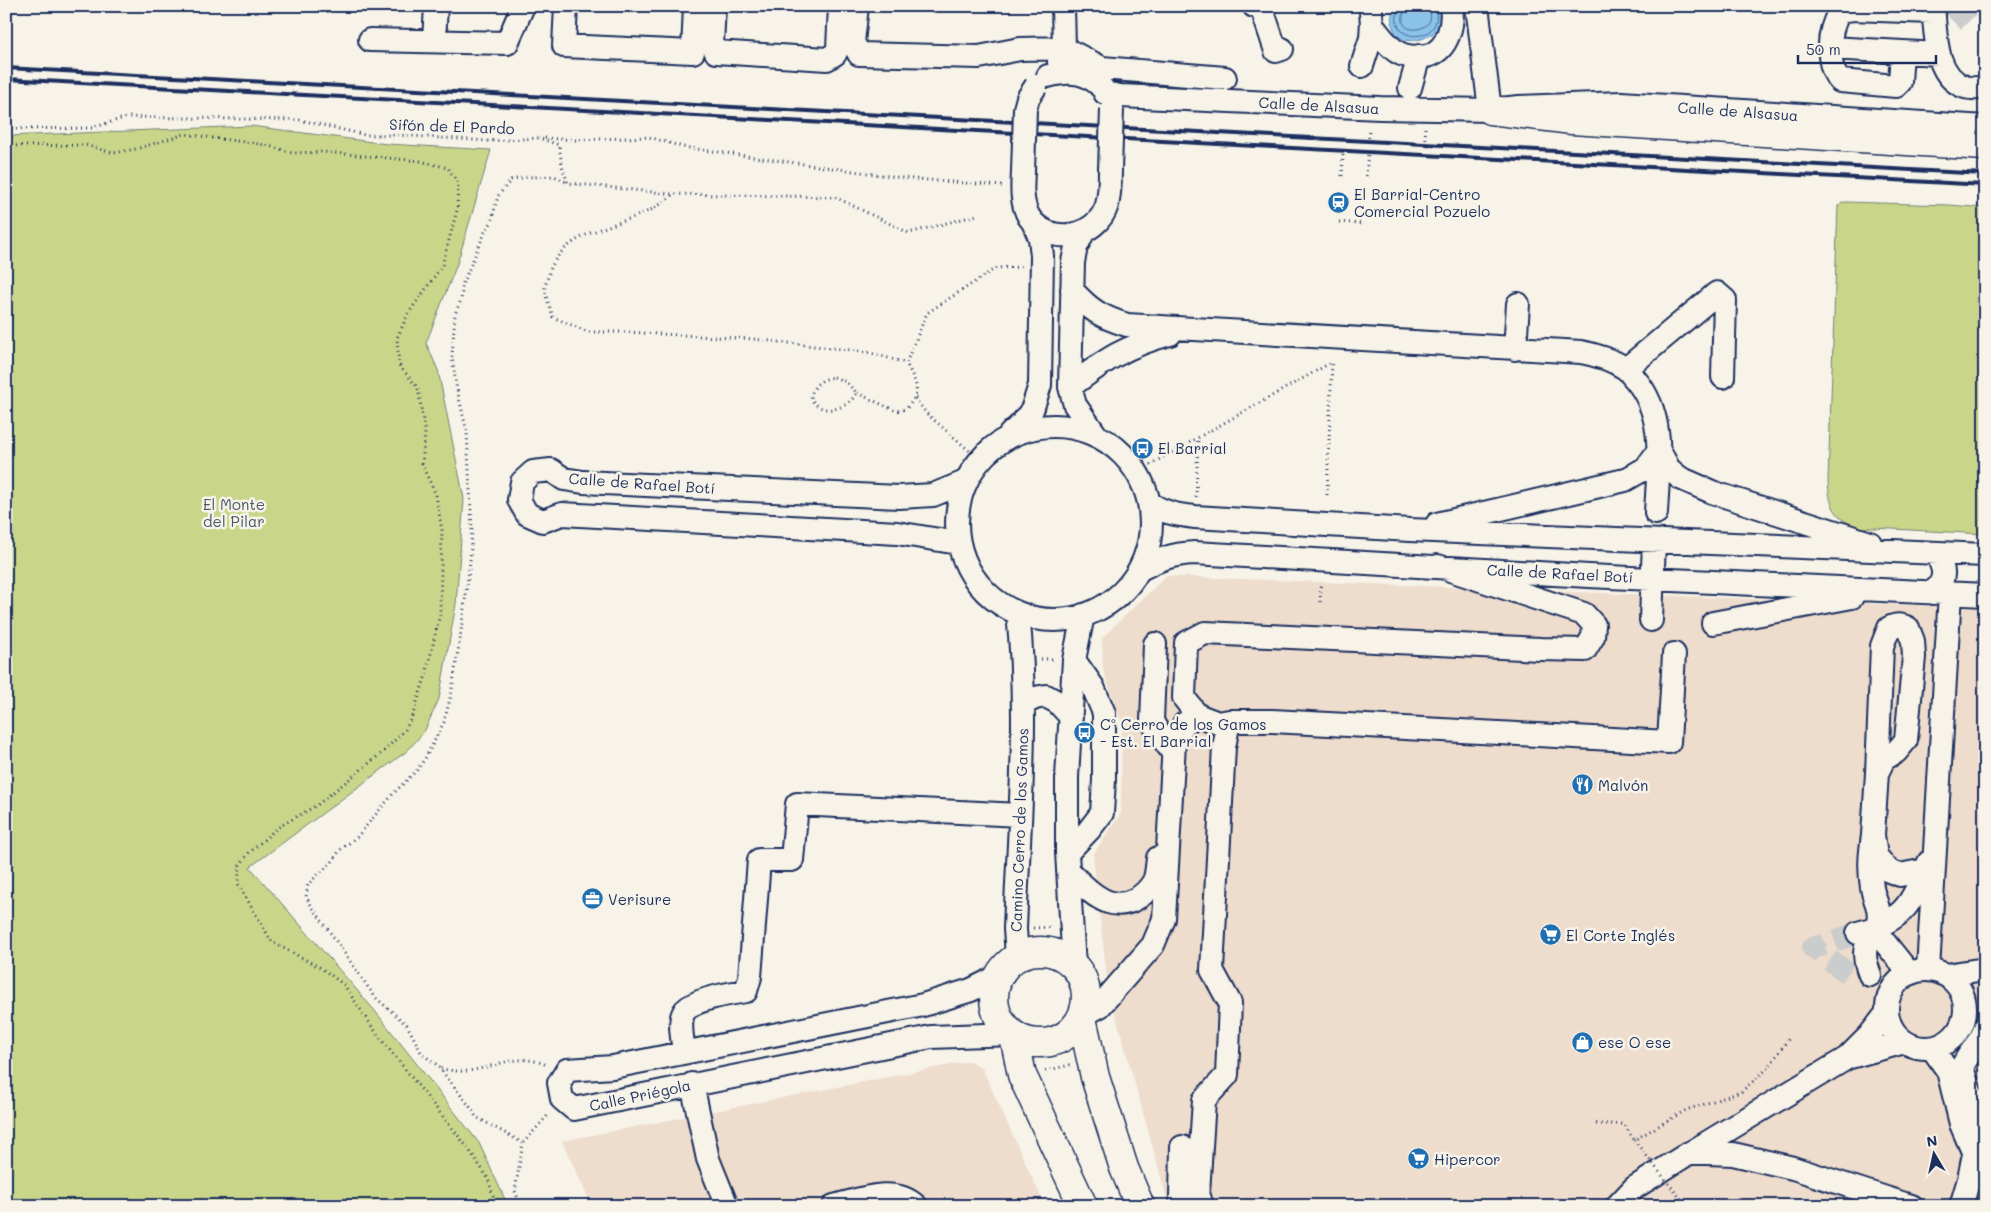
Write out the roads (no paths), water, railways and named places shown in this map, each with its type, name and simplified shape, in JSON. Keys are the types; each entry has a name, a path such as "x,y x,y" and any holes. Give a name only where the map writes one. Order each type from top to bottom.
{"main road":[{"path":"1490,110 1537,117 1591,121 1985,146"},
{"path":"1083,1017 1072,1030 1060,1039 1044,1043 1029,1042 1014,1035 1002,1024 997,1013 994,1001 995,988 999,976 1007,965 1018,956 1032,951 1047,951 1062,956 1074,965 1082,975 1087,1001 1083,1017 1095,1076 1124,1168 1140,1206"},
{"path":"1014,1035 1022,1075 1083,1206"}],"street":[{"path":"434,41 436,6"},
{"path":"370,40 507,43 523,6"},
{"path":"566,6 564,46 693,52 695,6"},
{"path":"714,6 712,44 716,52 827,59 835,54 838,48 840,6"},
{"path":"857,6 853,42 859,54 979,57 1020,49 1064,48 1102,68 1225,78"},
{"path":"1006,438 1031,428 1058,426 1085,430 1110,443 1125,456 1137,472 1150,503 1152,526 1148,549 1139,570 1124,590 1105,605 1083,615 1050,620 1018,613 990,597 970,573 958,543 957,512 965,482 980,460 1022,423 1032,410 1040,385 1042,256 1040,238 1024,204 1025,110 1028,98 1058,62 1064,48 1063,6"},
{"path":"1254,6 1262,9 1276,51 1282,49"},
{"path":"1371,14 1377,32 1399,53 1429,56 1441,46 1449,34 1453,19 1451,6"},
{"path":"1477,6 1490,110"},
{"path":"1938,54 1901,62 1831,56 1833,22 1839,13 1851,9 1933,9 1938,54 1948,77 1965,87 1985,88"},
{"path":"1362,66 1371,38 1371,14"},
{"path":"1064,48 1072,62 1086,76"},
{"path":"1410,88 1419,56"},
{"path":"1033,222 1051,234 1065,236 1091,228 1101,218 1107,205 1110,170 1108,101 1102,87 1091,78 1077,72 1062,72 1042,81"},
{"name":"Calle de Alsasua","path":"1108,101 1123,102 1149,97 1380,108 1490,110 1527,106 1621,103 1985,127"},
{"path":"1084,231 1076,248 1073,262 1070,387 1075,405 1096,435"},
{"path":"1072,290 1088,308 1105,318 1127,325 1581,352 1605,357 1626,369 1651,402 1659,450 1656,513"},
{"path":"1626,369 1717,293 1725,300 1723,377"},
{"path":"1515,349 1518,304"},
{"path":"1070,387 1101,362 1123,350 1140,342 1189,329"},
{"path":"1240,555 1234,548 1233,539 1235,532 1242,529 1368,535 1399,530 1625,480 1646,468 1659,450"},
{"path":"1659,450 1670,469 1680,478 1712,492 1897,552"},
{"name":"Calle de Rafael Botí","path":"958,543 897,533 562,514 543,520 527,514 519,500 522,482 533,472 551,470 564,479 584,482 899,497 933,495 965,482"},
{"path":"1150,503 1161,511 1195,517 1399,530 1985,556"},
{"path":"1651,620 1654,541"},
{"name":"Calle de Rafael Botí","path":"1139,570 1161,558 1176,554 1194,553 1985,595"},
{"path":"1936,553 1943,566 1944,575 1942,584 1929,862 1920,976 1888,1003 1887,1013 1893,1029 1905,1042 1922,1048 1943,1045 1953,1038 1962,1024 1966,1006 1985,980"},
{"path":"1438,566 1584,614 1594,625 1593,636 1585,650 1541,650 1205,633 1186,643 1184,698 1197,716 1218,723 1229,721 1272,721 1669,742 1674,654"},
{"path":"1713,623 1887,591"},
{"name":"Camino Cerro de los Gamos","path":"1018,613 1022,658 1023,704 1015,929 1018,956"},
{"path":"1074,965 1068,862 1067,777 1074,660 1083,615"},
{"path":"1877,773 1884,759 1896,752 1906,740 1914,657 1913,641 1908,628 1895,624 1889,628 1882,646 1877,773 1873,835 1869,860 1873,891 1880,916 1869,930 1865,962 1859,974 1920,976 1985,969"},
{"path":"1155,644 1152,721 1173,753"},
{"path":"1068,862 1102,813 1104,780 1104,713 1093,687 1074,660"},
{"path":"1023,704 1035,698 1046,696 1057,702 1071,717"},
{"path":"1083,1017 1100,1006 1153,945 1164,919 1174,743 1184,724 1197,716"},
{"path":"1202,1206 1198,1193 1204,1100 1227,1075 1230,1003 1212,970 1224,747 1229,721"},
{"path":"1068,862 1091,892 1108,902 1123,904 1142,896 1154,880 1156,872 1160,794"},
{"path":"999,976 971,990 923,1005 684,1052 682,1025 684,1012 693,1004 746,990 750,976 759,860 792,860 797,804 1020,815"},
{"path":"1873,835 1876,856 1889,870 1900,875 1929,862"},
{"path":"1869,930 1894,918 1910,902 1929,862"},
{"path":"1869,930 1920,976 1959,989 1966,1006"},
{"path":"1618,1206 1634,1188 1847,1058 1869,1036 1887,1013"},
{"path":"1961,1206 1978,1159 1962,1068 1965,1058 1983,1036 1985,1028"},
{"name":"Calle Priégola","path":"684,1052 613,1067 567,1070 559,1083 562,1099 574,1109 931,1036 1014,1035"},
{"path":"1847,1058 1905,1042"},
{"path":"1932,1048 1948,1071 1961,1124 1978,1159"},
{"path":"692,1084 708,1159 727,1206"},
{"path":"1182,1147 1181,1197 1183,1206"},
{"path":"1689,1153 1733,1154 1793,1168 1911,1206"},
{"path":"834,1206 888,1194 908,1199 916,1206"}],"water":[{"path":"1395,6 1440,6 1440,23 1436,31 1427,37 1405,40 1397,35 1392,26 1392,15"}],"tunnel":[{"path":"1953,6 1969,22 1985,24"},
{"path":"1848,973 1813,948 1858,933"}],"railway":[{"path":"6,68 1985,174"},
{"path":"6,79 1985,185"}],"place":[{"name":"El Barrial-Centro Comercial Pozuelo","path":"1338,203"},
{"name":"El Barrial","path":"1142,448"},
{"name":"Cº Cerro de los Gamos - Est. El Barrial","path":"1084,733"},
{"name":"Malvón","path":"1582,785"},
{"name":"Verisure","path":"592,899"},
{"name":"El Corte Inglés","path":"1550,935"},
{"name":"ese O ese","path":"1582,1042"},
{"name":"Hipercor","path":"1418,1159"}],"park label":[{"name":"El Monte del Pilar","path":"234,512"}]}
